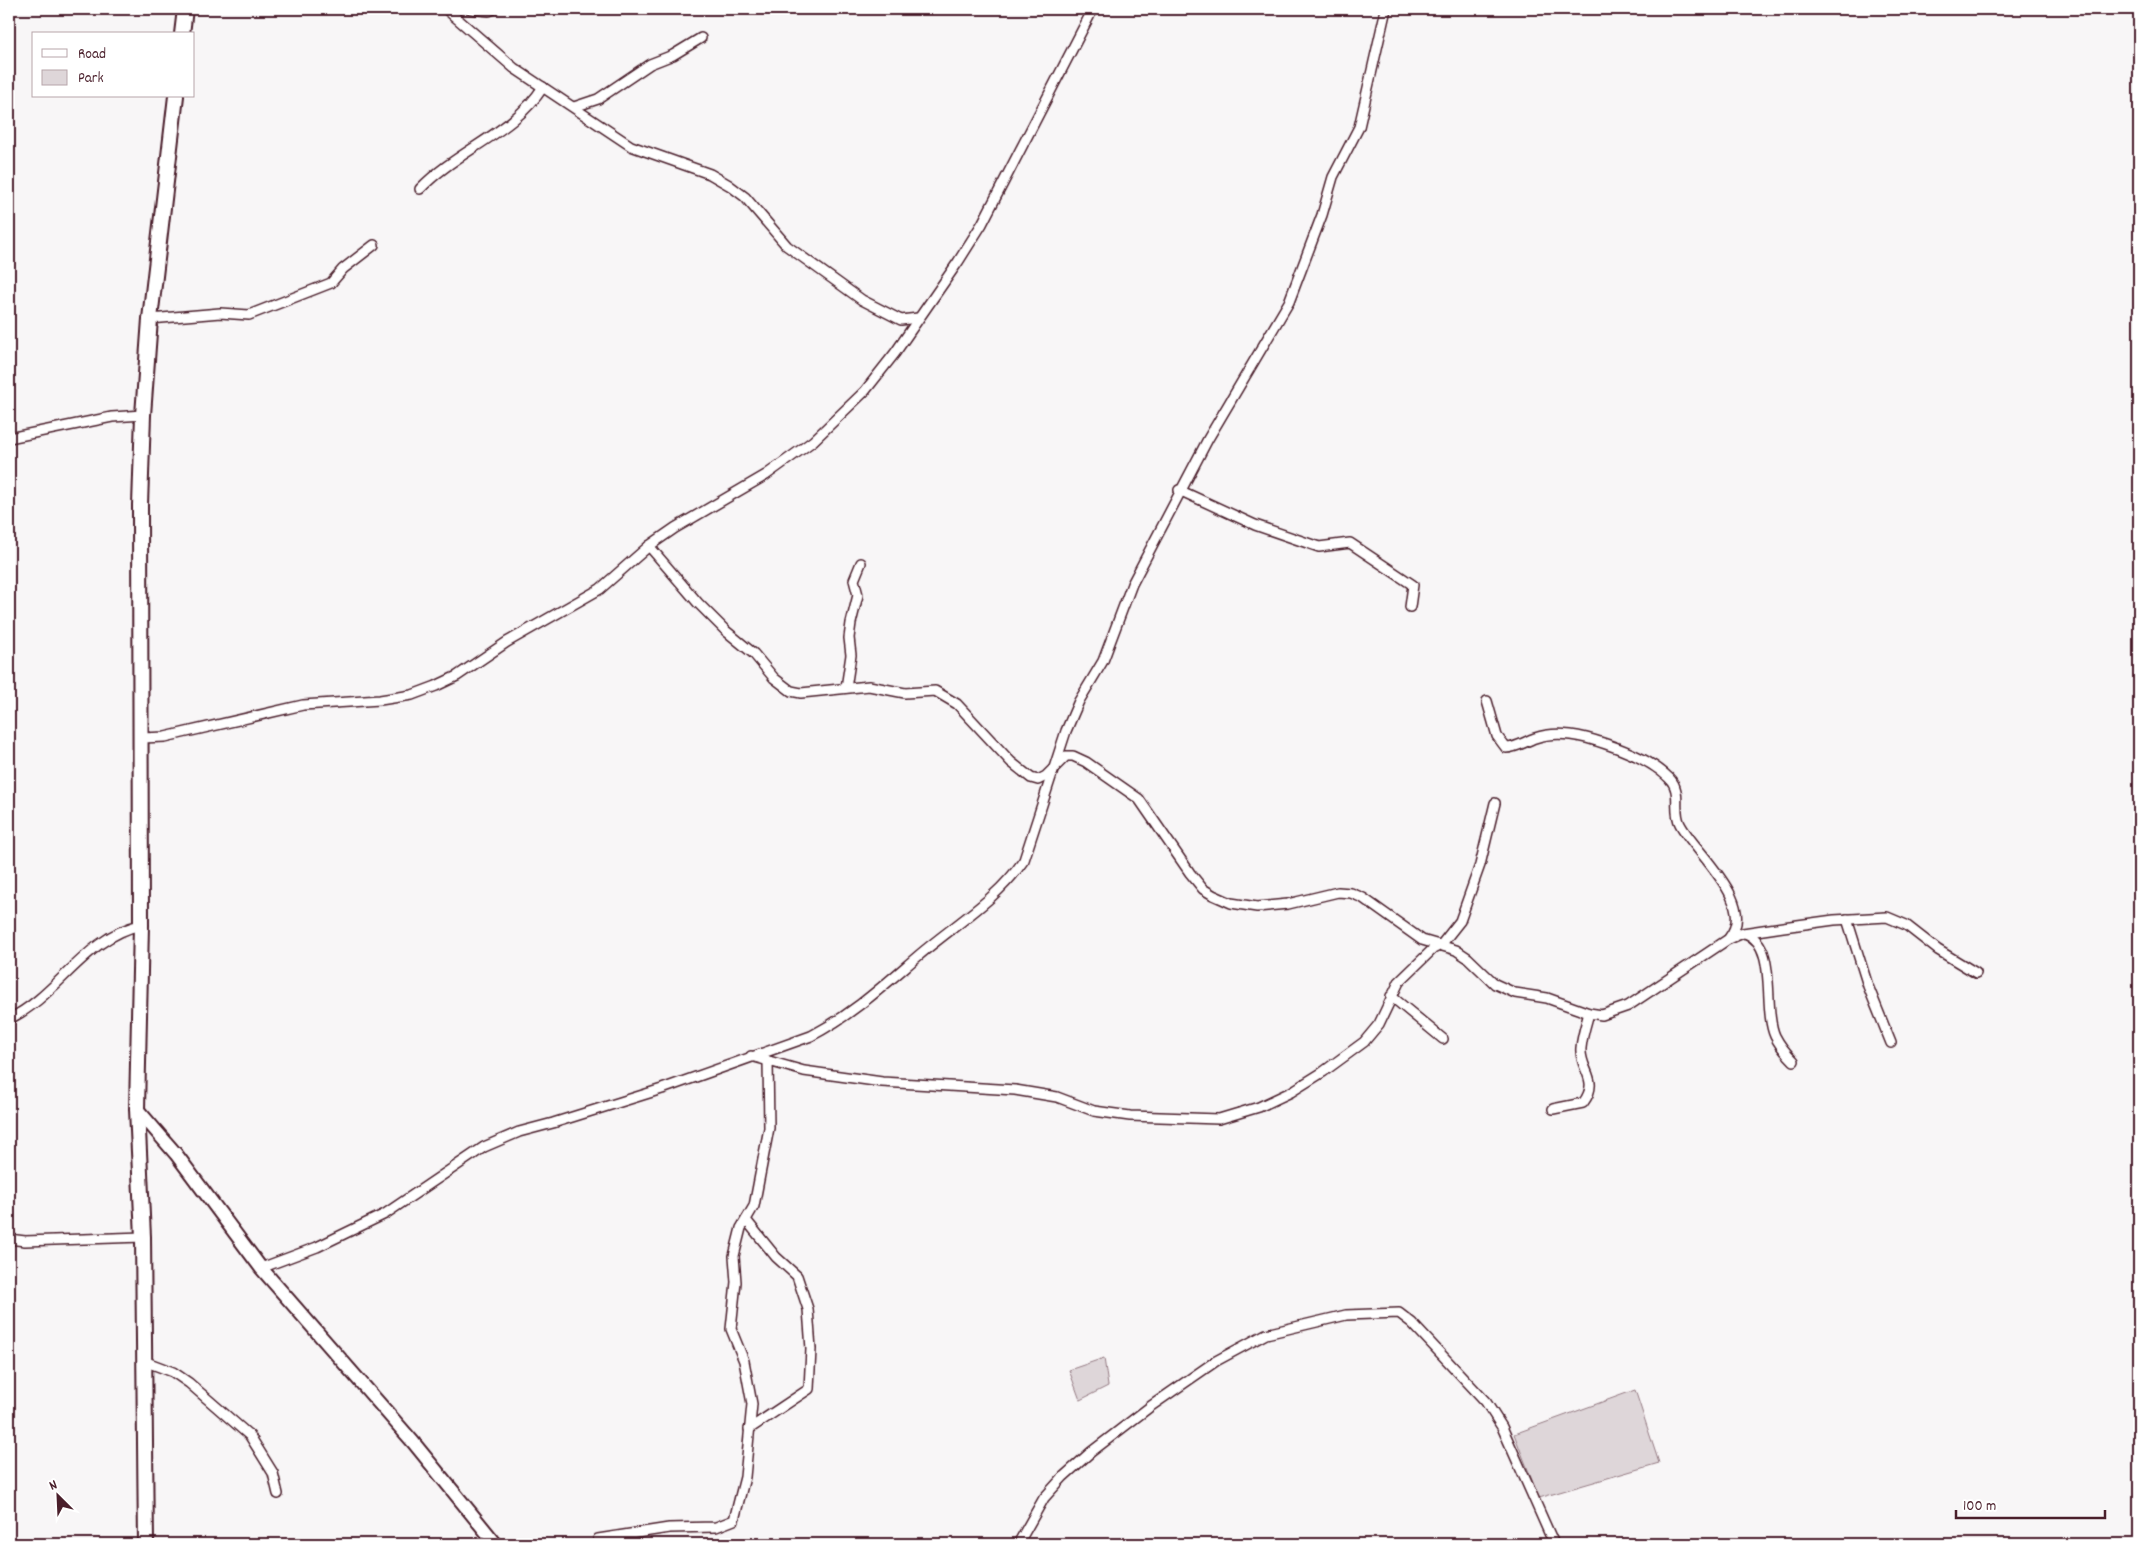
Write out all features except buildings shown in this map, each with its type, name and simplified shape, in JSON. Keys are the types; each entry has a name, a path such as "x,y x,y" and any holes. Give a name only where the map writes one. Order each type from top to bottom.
{"main road":[{"path":"182,32 185,9"},
{"path":"146,1544 144,1237 138,1109 142,738 140,505 143,415 150,319 176,98"},
{"path":"138,1109 176,1154 260,1268 412,1442 496,1544"}],"street":[{"path":"446,9 514,68 631,146 710,174 729,184 745,197 787,246 889,316 901,320 918,318"},
{"path":"470,9 489,11 494,9"},
{"path":"142,738 164,737 303,705 380,700 412,695 436,686 457,676 507,642 600,589 649,546 675,528 766,475 813,441 865,391 918,318 982,224 1092,9"},
{"path":"260,1268 317,1248 385,1214 453,1166 484,1147 519,1132 662,1089 811,1036 834,1024 866,1002 1014,876 1024,860 1051,772 1075,709 1112,641 1132,584 1179,490 1289,302 1322,215 1333,177 1360,127 1386,9"},
{"path":"574,108 598,99 650,64 673,55 700,38"},
{"path":"420,189 434,174 511,123 533,102 543,87"},
{"path":"150,319 220,313 250,315 331,283 343,269 374,245"},
{"path":"9,438 112,417 143,415"},
{"path":"1179,490 1255,525 1319,547 1350,543 1413,585 1410,608"},
{"path":"649,546 698,603 726,632 754,654 783,686 791,691 801,693 868,686 906,693 928,690 944,695 957,704 1011,762 1031,778 1038,780 1051,772 1061,759 1073,756 1086,762 1139,799 1203,889 1231,903 1257,907 1288,904 1338,892 1351,893 1364,898 1422,940 1456,950 1468,958 1504,990 1547,998 1589,1013 1602,1015 1628,1006 1727,940 1744,933 1847,920 1887,917 1906,925 1938,950 1976,973"},
{"path":"846,688 851,656 849,638 858,594 854,580 861,563"},
{"path":"1487,701 1496,736 1506,748 1540,736 1569,734 1584,737 1630,754 1668,776 1678,793 1678,822 1711,863 1730,896 1736,912 1737,922 1734,932 1727,940"},
{"path":"751,1056 804,1071 882,1082 1016,1090 1057,1097 1094,1111 1130,1116 1219,1120 1259,1107 1291,1092 1323,1072 1364,1042 1379,1024 1399,982 1433,949 1441,945 1460,921 1480,865 1495,803"},
{"path":"1847,920 1868,986 1891,1043"},
{"path":"9,1019 34,1002 101,943 128,927 141,924"},
{"path":"1744,933 1758,940 1764,951 1769,1010 1774,1035 1784,1051 1794,1061"},
{"path":"1391,996 1443,1040"},
{"path":"1553,1110 1583,1103 1590,1093 1590,1081 1581,1049 1589,1013"},
{"path":"598,1539 669,1528 716,1527 734,1520 745,1477 752,1404 744,1361 731,1329 736,1282 734,1256 746,1220 754,1206 769,1128 768,1061"},
{"path":"746,1220 776,1257 797,1276 808,1309 811,1349 809,1389 749,1429"},
{"path":"9,1239 25,1241 144,1237"},
{"path":"1018,1544 1044,1498 1063,1476 1144,1411 1216,1361 1266,1334 1346,1316 1370,1313 1399,1314 1412,1323 1486,1402 1502,1427 1554,1544"},
{"path":"144,1361 173,1372 189,1383 250,1436 273,1473 278,1494"}],"green space":[{"path":"1104,1358 1108,1386 1080,1400 1069,1370"},
{"path":"1635,1390 1659,1463 1539,1498 1514,1434"}]}
